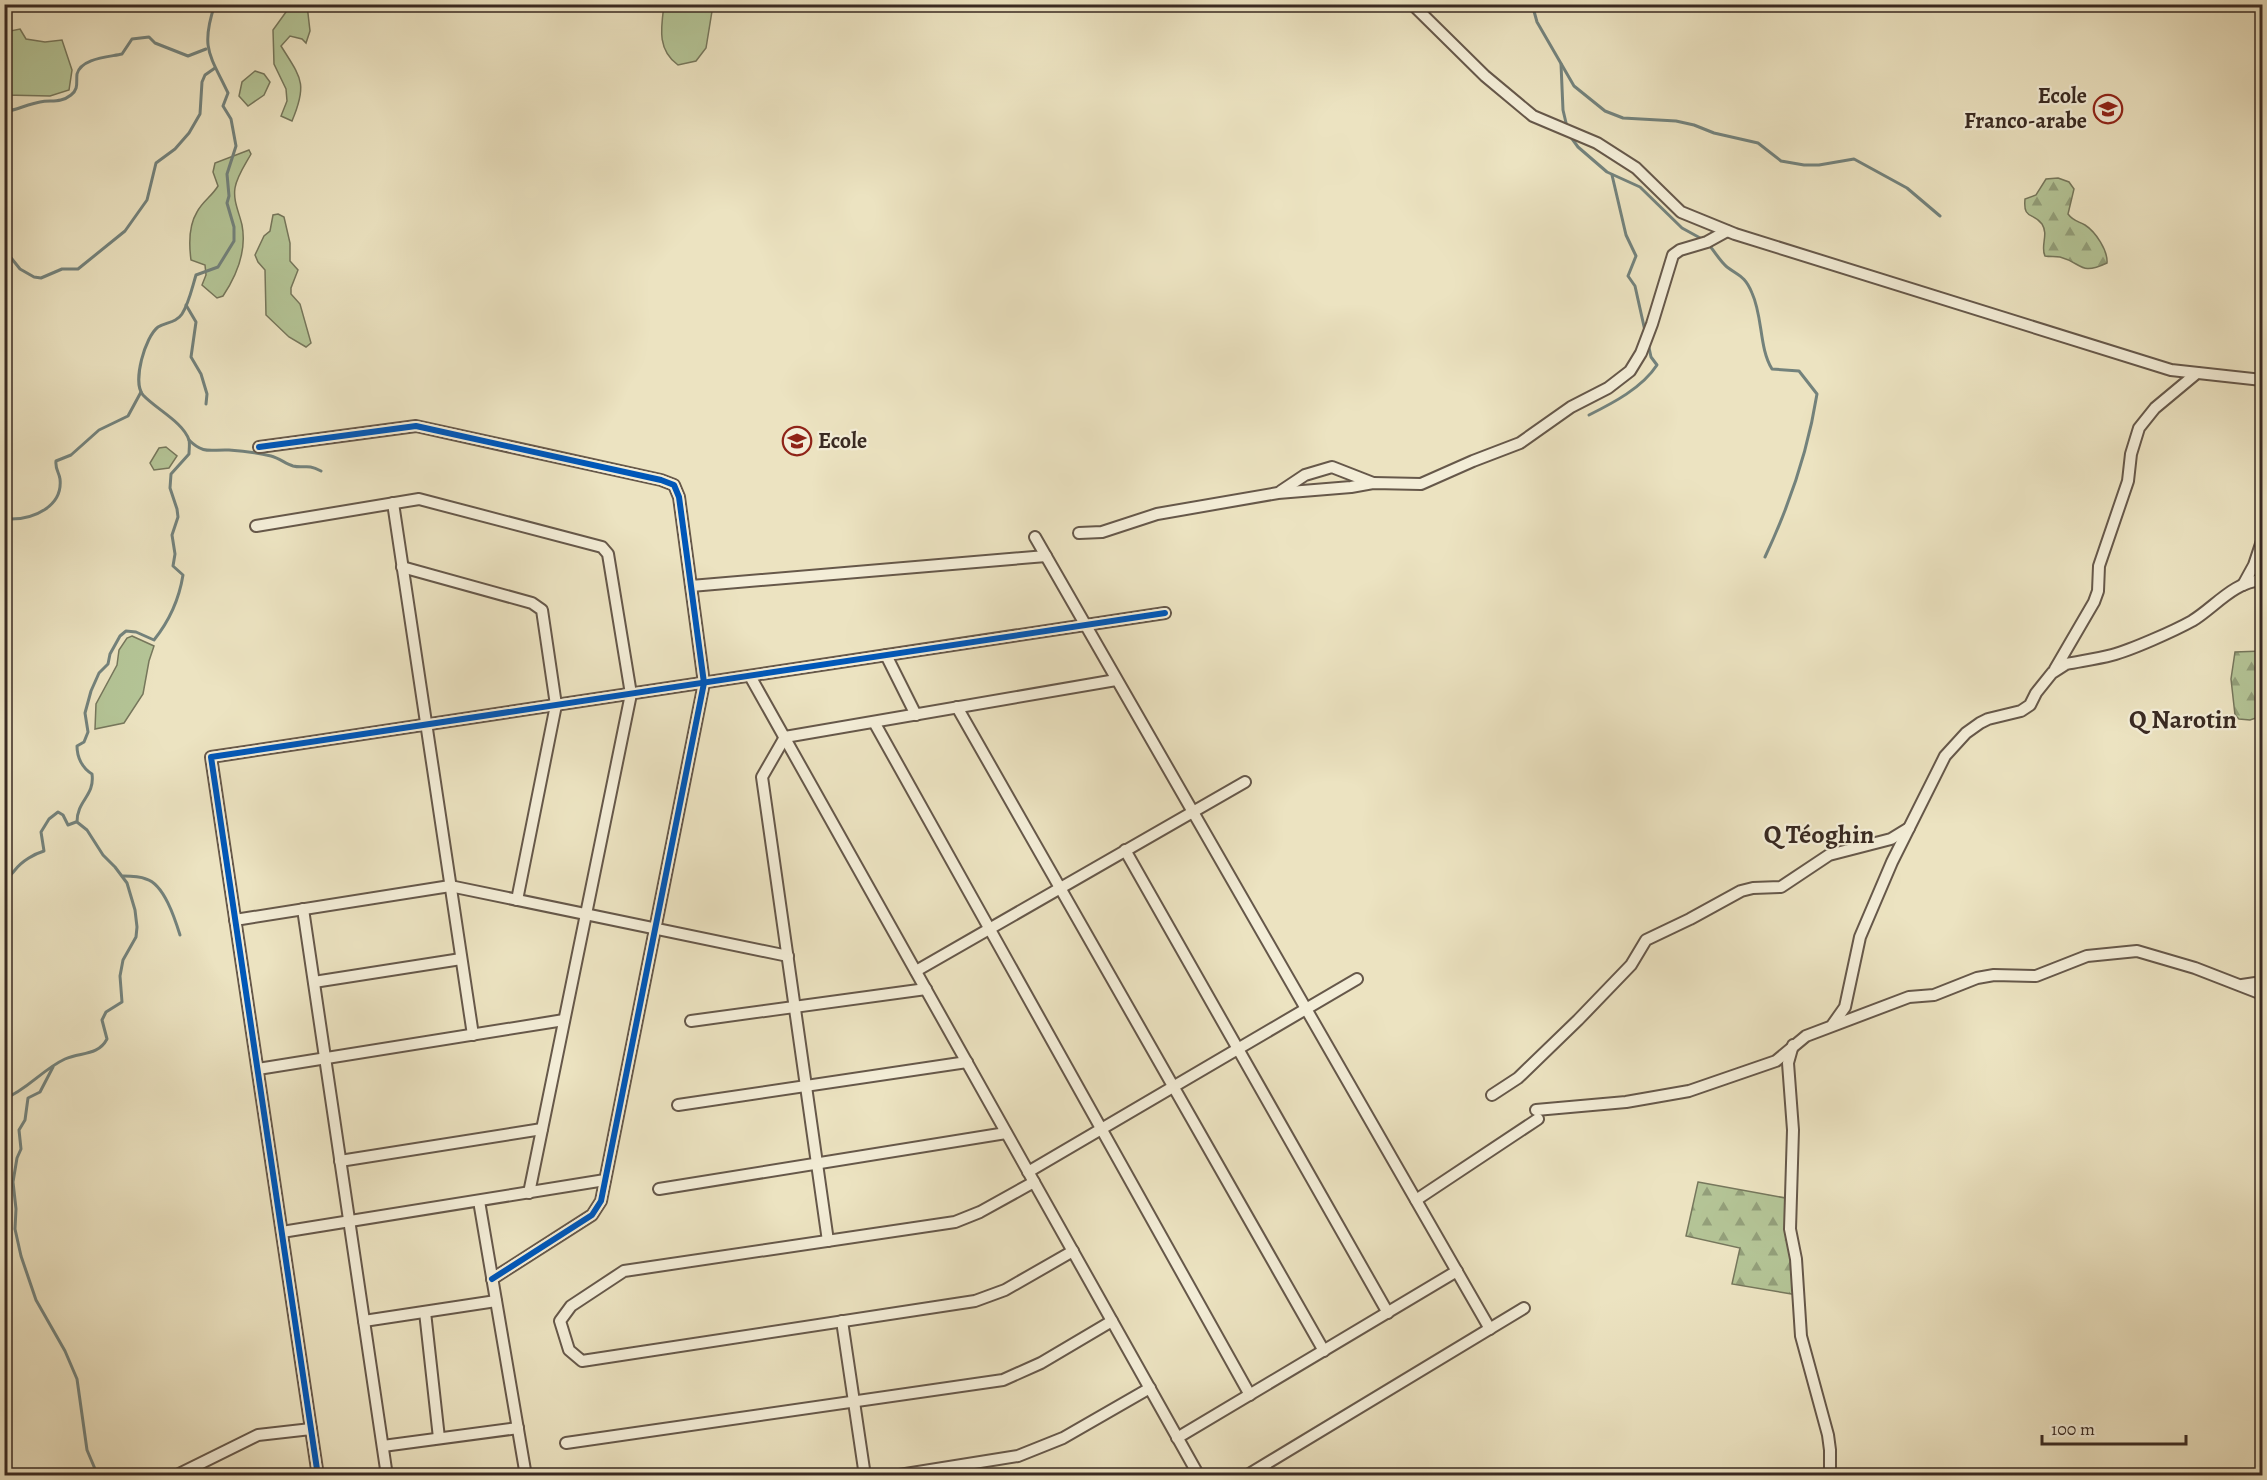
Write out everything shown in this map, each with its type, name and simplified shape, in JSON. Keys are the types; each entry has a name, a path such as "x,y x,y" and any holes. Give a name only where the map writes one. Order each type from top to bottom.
{"street":[{"path":"1412,4 1485,76 1533,116 1597,143 1636,168 1682,212 1727,231 2171,370 2262,380"},
{"path":"1079,533 1102,532 1157,514 1278,493 1373,483 1421,484 1520,443 1571,407 1608,388 1630,371 1641,353 1673,255 1680,250 1707,242 1727,231"},
{"path":"1831,1027 1845,1007 1860,937 1892,862 1945,756 1966,733 1988,719 2021,711 2030,705 2036,693 2052,673 2094,602 2098,591 2099,566 2128,481 2128,465 2139,428 2155,408 2197,373"},
{"path":"259,447 416,426 661,480 674,485 679,497 704,683 601,1201 592,1215 492,1279"},
{"path":"1278,493 1305,475 1332,467 1373,483"},
{"path":"256,526 419,499 602,547 608,554 631,694 529,1192"},
{"path":"393,504 473,1035"},
{"path":"1035,537 1490,1329"},
{"path":"2243,585 2254,565 2262,541"},
{"path":"691,586 1046,556"},
{"path":"402,567 532,603 542,610 556,705 517,900"},
{"path":"2052,673 2067,664 2114,655 2170,632 2192,621 2223,596 2243,585 2262,580"},
{"path":"318,1476 211,757 1165,613"},
{"path":"885,655 916,715"},
{"path":"750,676 1199,1476"},
{"path":"785,737 1116,680"},
{"path":"957,707 1324,1351"},
{"path":"874,722 1250,1395"},
{"path":"785,737 762,777 828,1240"},
{"path":"916,971 1245,782"},
{"path":"1492,1095 1518,1078 1578,1020 1631,965 1646,940 1741,891 1781,887 1829,855 1891,839 1909,828"},
{"path":"1125,850 1388,1313"},
{"path":"235,920 450,886 788,956"},
{"path":"303,909 387,1476"},
{"path":"1416,1200 1537,1114 1689,1091 1776,1061 1806,1036 1901,999 1934,995 1977,978 1994,975 2037,976 2087,956 2137,951 2194,968 2262,994"},
{"path":"314,982 461,959"},
{"path":"1028,1172 1357,979"},
{"path":"2238,985 2262,982"},
{"path":"691,1021 926,989"},
{"path":"258,1069 564,1020"},
{"path":"1794,1044 1788,1063 1793,1140 1790,1229 1796,1259 1801,1336 1828,1435 1830,1476"},
{"path":"678,1106 967,1062"},
{"path":"340,1161 542,1129"},
{"path":"659,1189 1006,1132"},
{"path":"282,1232 605,1180"},
{"path":"1034,1182 980,1212 955,1222 624,1271 571,1306 560,1321 569,1350 582,1361 975,1301 1005,1290 1073,1251"},
{"path":"479,1201 526,1476"},
{"path":"1178,1438 1457,1272"},
{"path":"364,1321 496,1301"},
{"path":"1246,1476 1524,1308"},
{"path":"424,1312 440,1438"},
{"path":"842,1321 865,1476"},
{"path":"566,1443 1003,1380 1041,1363 1112,1321"},
{"path":"892,1476 1018,1456 1063,1438 1150,1388"},
{"path":"383,1446 518,1428"},
{"path":"175,1476 258,1435 311,1429"}],"green space":[{"path":"291,5 307,5 310,31 306,43 302,39 290,36 281,46 300,81 300,98 292,121 281,116 287,101 286,89 274,64 273,30"},
{"path":"664,5 713,5 706,48 696,61 678,65 667,53 662,38"},
{"path":"20,29 26,39 45,42 62,40 72,70 69,90 50,96 5,95 5,32"},
{"path":"255,71 264,74 270,82 264,95 248,106 239,96 242,82"},
{"path":"249,150 251,154 237,179 235,188 242,225 242,253 228,288 223,296 217,298 202,285 206,275 205,265 191,260 191,229 199,208 218,186 213,172 215,163"},
{"path":"2058,178 2069,182 2074,189 2068,214 2089,228 2097,237 2106,253 2107,263 2098,267 2086,268 2060,257 2045,256 2044,228 2039,220 2027,213 2025,199 2036,195 2046,179"},
{"path":"278,214 284,217 290,243 290,261 298,270 291,294 300,304 311,343 306,347 289,337 266,315 265,270 255,255 264,236 270,231 273,215"},
{"path":"166,447 177,456 169,468 154,470 150,463 159,448"},
{"path":"132,636 154,646 143,694 124,723 95,729 96,704 117,665 119,650 127,638"},
{"path":"2262,651 2262,716 2250,720 2239,719 2235,715 2231,679 2235,652"},
{"path":"1698,1182 1791,1199 1798,1295 1732,1284 1740,1248 1686,1236"}],"waterway":[{"path":"4,1099 57,1063 94,1051 103,1044 107,1039 102,1020 106,1012 122,1002 120,976 123,960 136,937 135,910 127,883 103,855 87,830 77,822 80,808 89,793 92,781 92,774 85,769 79,758 77,746 84,742 88,732 85,713 91,691 99,673 108,664 110,654 120,636 126,631 136,632 154,640 173,609 183,575 173,566 175,554 172,535 178,517 170,488 171,474 189,454 189,440 181,427 143,395 140,389 139,370 153,332 158,327 180,317 187,305 196,275 218,267 234,241 234,227 227,203 229,196 227,174 236,146 231,119 223,106 228,93 212,60 208,41 208,31 215,4"},
{"path":"1532,4 1537,22 1574,86 1605,111 1623,118 1676,121 1758,143 1781,161 1819,165 1854,159 1907,188 1940,216"},
{"path":"4,112 44,101 67,98 74,93 77,74 84,65 96,59 122,54 132,39 149,37 155,43 188,56 206,49"},
{"path":"1561,64 1563,110 1567,127"},
{"path":"4,249 20,269 34,277 41,278 62,269 78,269 125,231 147,200 156,163 175,149 189,133 200,114 202,82 205,75 215,68"},
{"path":"1570,136 1578,147 1607,172 1640,187 1682,228 1702,239"},
{"path":"1612,175 1626,235 1636,256 1628,276 1635,286 1645,331"},
{"path":"1709,245 1724,265 1747,283 1758,312 1765,352 1772,369 1799,371 1817,394 1797,478 1765,557"},
{"path":"186,305 196,322 191,357 201,374 207,394 206,404"},
{"path":"1589,415 1626,394 1651,373 1657,365 1651,357 1648,343"},
{"path":"4,525 11,519 37,514 52,504 60,489 56,461 71,455 99,430 128,416 141,392"},
{"path":"189,440 199,448 261,454 293,466 312,467 321,471"},
{"path":"4,880 25,861 44,851 41,832 49,819 58,812 63,815 68,825 76,822"},
{"path":"123,876 143,878 158,888 168,903 180,935"},
{"path":"53,1067 40,1092 28,1098 25,1120 19,1130 21,1149 13,1182 16,1209 15,1229 21,1256 36,1300 65,1351 77,1379 87,1450 98,1476"}],"cycle path":[{"path":"259,447 416,426 661,480 674,485 679,497 704,683 601,1201 592,1215 492,1279"},
{"path":"318,1476 211,757 1165,613"}],"place":[{"name":"Ecole Franco-arabe","path":"2108,109"},
{"name":"Ecole","path":"797,441"}],"district":[{"name":"Q Narotin","path":"2183,719"},
{"name":"Q Téoghin","path":"1819,834"}]}
